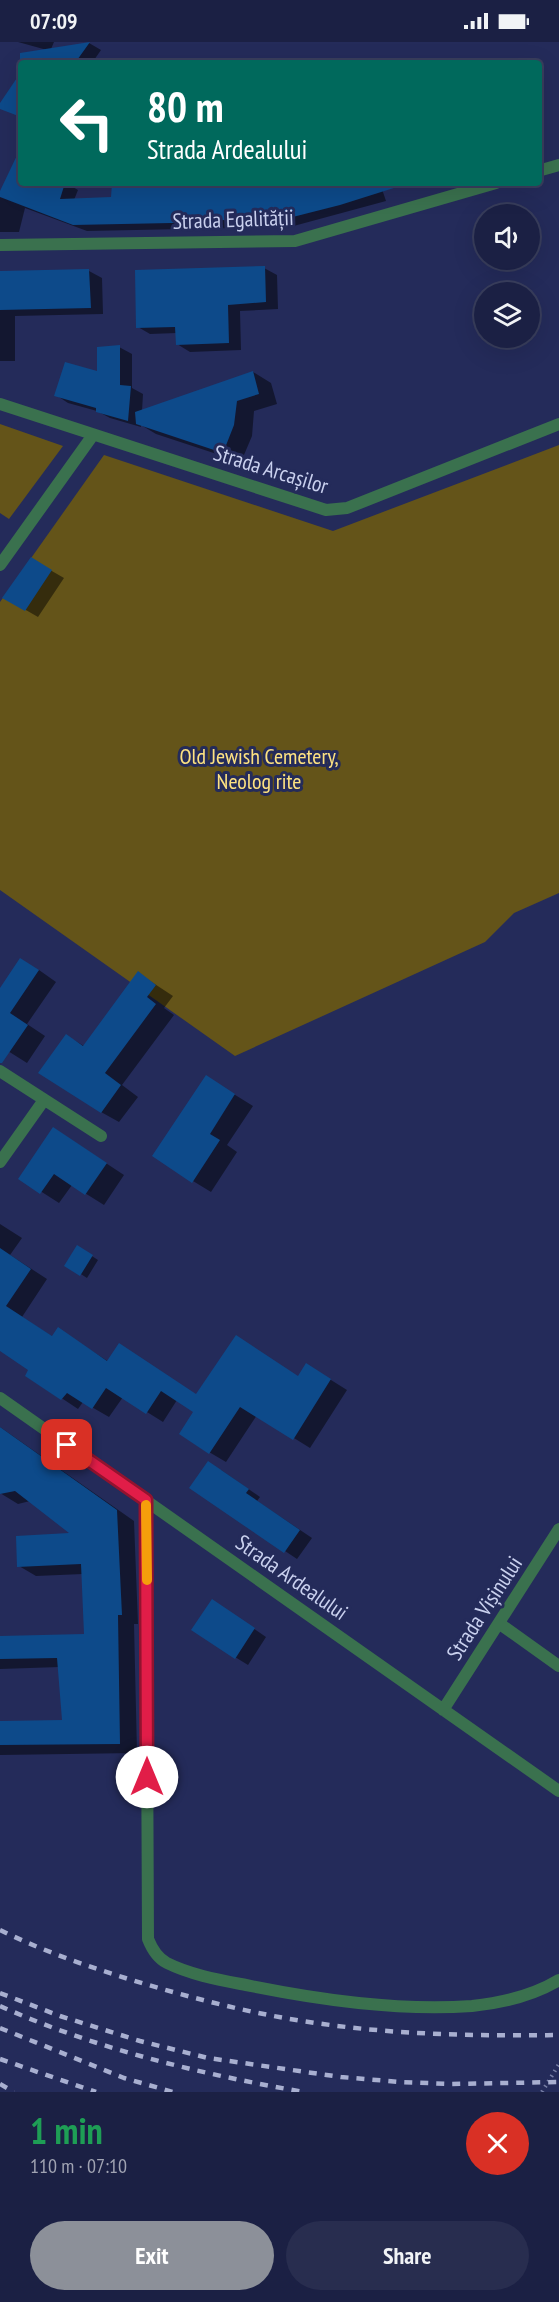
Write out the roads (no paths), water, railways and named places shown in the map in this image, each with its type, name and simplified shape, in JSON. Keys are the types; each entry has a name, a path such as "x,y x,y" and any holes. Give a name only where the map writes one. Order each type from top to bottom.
{"street":[{"path":"542,170 559,165"},
{"name":"Strada Egalității","path":"0,245 295,241 486,186"},
{"name":"Strada Arcașilor","path":"0,404 315,507 337,510 559,424"},
{"path":"0,565 93,435"},
{"path":"0,1071 101,1136"},
{"path":"0,1162 44,1100"},
{"name":"Strada Ardealului","path":"0,1398 559,1791"},
{"path":"146,1500 148,1939 157,1955 166,1962 185,1970 296,1995 368,2004 473,2006 516,1998 559,1980"},
{"name":"Strada Vișinului","path":"443,1710 559,1529"},
{"path":"500,1624 559,1666"}],"railway":[{"path":"0,1930 53,1953 126,1978 211,2002 278,2017 352,2028 411,2033 559,2035"},
{"path":"0,1993 60,2016 140,2041 208,2058 341,2077 400,2082 451,2084 559,2082"},
{"path":"0,2006 73,2035 149,2058 226,2077 304,2092"},
{"path":"0,2028 124,2078 173,2092"},
{"path":"0,2059 96,2092"},
{"path":"0,2084 14,2092"}],"park label":[{"name":"Old Jewish Cemetery, Neolog rite","path":"259,768"}]}
